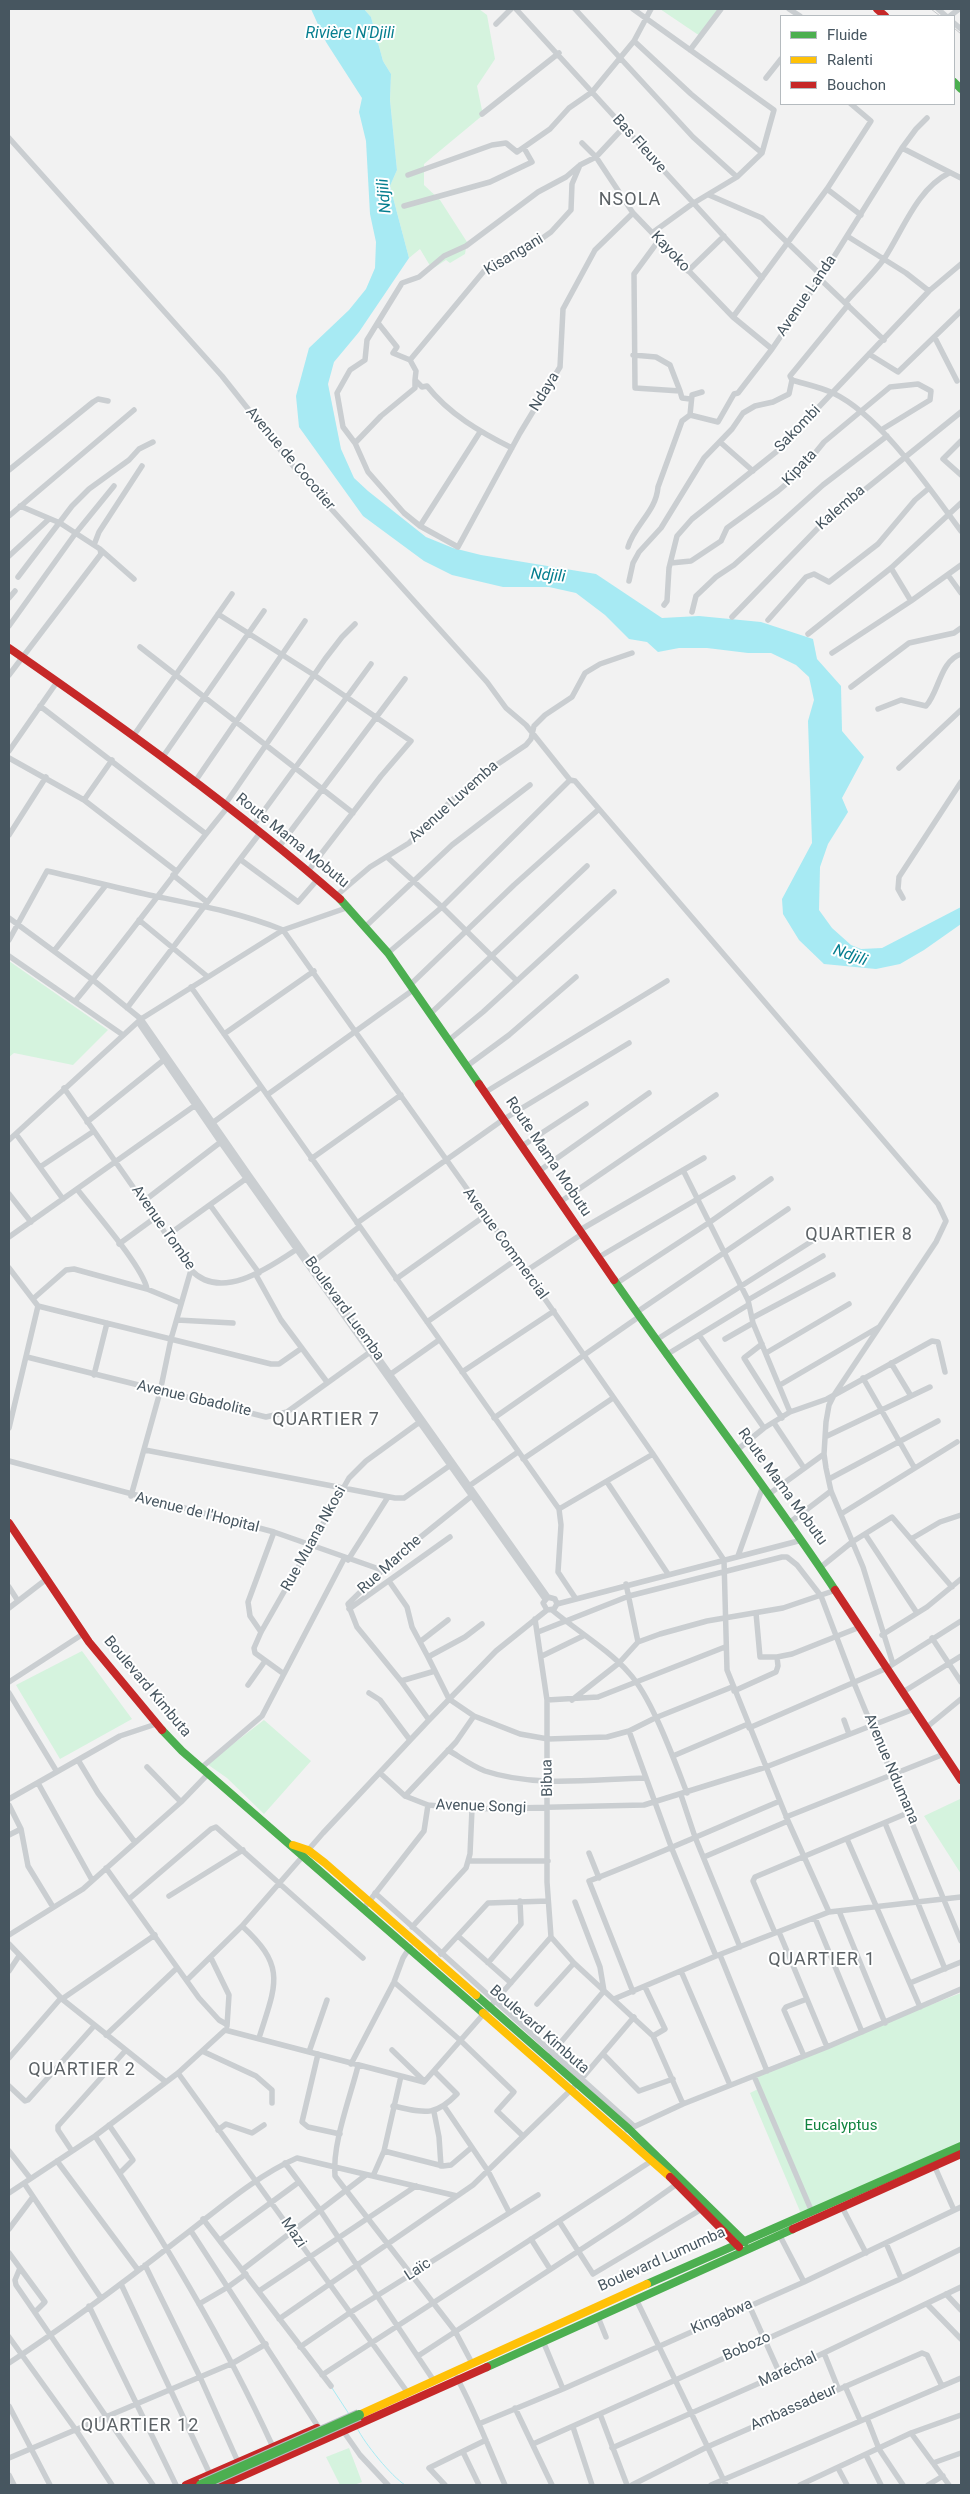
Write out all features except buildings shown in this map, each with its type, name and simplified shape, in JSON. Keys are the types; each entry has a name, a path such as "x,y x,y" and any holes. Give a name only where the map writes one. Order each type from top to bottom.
{"main road":[{"name":"Route Mama Mobutu","path":"9,648 134,736 256,830 318,879 349,907 366,926 388,953 449,1040 666,1355 790,1523 860,1627 890,1666 903,1692 961,1780"},
{"name":"Boulevard Kimbuta","path":"9,1523 44,1581 156,1724 205,1771 292,1844 370,1901 629,2130 743,2246"},
{"name":"Boulevard Kimbuta","path":"370,1901 410,1947 550,2055 576,2084"},
{"name":"Boulevard Kimbuta","path":"629,2130 653,2160 702,2209 743,2246"},
{"name":"Boulevard Lumumba","path":"379,2410 598,2317 812,2212 961,2146"},
{"name":"Boulevard Lumumba","path":"379,2410 408,2393 434,2381 456,2376 472,2363 743,2246 780,2236 961,2154"},
{"path":"232,2485 379,2410"},
{"path":"195,2484 209,2475 318,2428 355,2423"},
{"path":"195,2484 355,2423"},
{"path":"222,2485 355,2423"}],"street":[{"path":"496,24 511,9"},
{"name":"Bas Fleuve","path":"516,9 559,53 692,204 762,278"},
{"path":"633,9 774,110 762,153 737,177 692,204 652,233"},
{"path":"408,175 492,145 506,143 517,152 524,148 550,129 569,108 592,92 634,42 651,9"},
{"path":"690,50 721,9"},
{"path":"578,10 693,137 737,177"},
{"path":"634,42 691,94 762,153"},
{"path":"482,114 559,53"},
{"path":"766,78 780,60"},
{"path":"733,317 827,189 871,121 852,105"},
{"name":"Avenue Landa","path":"690,415 718,422 734,394 738,393 772,349 821,277 902,148 927,118"},
{"path":"480,432 420,526 404,513 368,472 355,443 343,427 337,393 350,370 365,360 367,340 402,283 419,277 444,256 473,241 538,192 566,177 580,165 596,157 624,128"},
{"name":"Avenue de Cocotier","path":"9,138 222,376 293,466 480,675 506,708 532,734 570,780 575,781 938,1204 946,1221 936,1242 881,1326"},
{"name":"Kayoko","path":"582,143 596,157 633,213 733,317 772,349"},
{"path":"404,206 490,182 532,162 524,148"},
{"path":"902,148 961,178"},
{"name":"Kisangani","path":"410,360 484,271 514,252 537,242 551,232 571,210 572,184 580,165"},
{"path":"629,581 633,563 639,552 661,528 704,458 720,442 743,413 755,406 772,402 789,394 791,378 846,304 883,259 911,213 937,179 948,173"},
{"path":"827,189 861,215"},
{"path":"709,195 762,218 789,242 846,304 884,340"},
{"name":"Ndaya","path":"420,526 458,547 512,448 560,367 562,309 595,250 633,213"},
{"path":"688,272 724,236"},
{"path":"847,236 929,291"},
{"path":"659,240 634,274 633,355 635,388 680,391"},
{"name":"Sakombi","path":"664,604 669,587 671,563 677,536 692,519 776,452 929,291 961,264"},
{"path":"869,354 898,372 961,311"},
{"path":"355,443 381,416 416,388 416,371 410,360 393,353 397,347 378,323"},
{"path":"935,338 957,381"},
{"path":"633,355 656,357 670,366 682,398 690,399"},
{"path":"791,378 833,393 881,430 961,531"},
{"path":"415,380 422,387 427,386 437,399 480,432 512,448"},
{"name":"Kipata","path":"671,563 691,561 721,541 727,528 798,474 824,442 890,387 914,384 931,391 930,400 881,430"},
{"path":"628,547 632,534 649,514 657,497 658,487 682,421 690,415 690,399 692,395 702,392"},
{"path":"9,470 98,399 108,401"},
{"path":"9,516 134,410"},
{"name":"Kalemba","path":"732,617 820,526 961,412"},
{"path":"692,612 696,596 716,577 734,565 823,485 886,436"},
{"path":"961,441 944,459 961,475"},
{"path":"18,577 72,506 89,489 130,460 139,449 153,442"},
{"path":"720,442 753,471"},
{"path":"94,545 99,532 142,466"},
{"path":"9,626 75,534 114,486"},
{"path":"768,620 806,577 814,574 829,582 878,544 915,500 928,489"},
{"path":"808,634 890,568 950,516 961,503"},
{"path":"20,506 60,523 100,549 134,579"},
{"path":"9,556 49,519"},
{"path":"9,675 24,658 101,554 100,549"},
{"path":"832,653 948,576 961,565"},
{"path":"890,568 911,601"},
{"path":"948,576 961,593"},
{"path":"9,598 15,591"},
{"path":"134,736 232,594"},
{"path":"162,758 264,611"},
{"path":"218,614 410,739 409,744 308,871"},
{"path":"194,783 305,621"},
{"path":"76,1000 206,834 314,675 342,637 355,624"},
{"path":"851,687 909,643 954,633 961,628"},
{"path":"140,647 353,813"},
{"name":"Avenue Luvemba","path":"336,896 352,881 409,843 453,799 483,774 526,745 534,726 544,715 572,697 585,673 600,664 632,653"},
{"path":"878,709 901,700 926,706 950,662 955,656 961,654"},
{"path":"126,1008 240,860 294,767 371,664"},
{"path":"278,848 378,718 405,679"},
{"path":"9,751 58,682"},
{"path":"40,706 206,834"},
{"path":"899,768 961,710"},
{"path":"9,758 46,777 84,800 174,873 206,904"},
{"path":"84,800 112,760"},
{"path":"9,835 46,777"},
{"path":"388,953 442,907 570,780"},
{"path":"903,898 898,888 899,876 961,782"},
{"path":"366,926 452,845 530,785"},
{"path":"267,1095 355,1032 412,988 466,931 599,809"},
{"path":"387,857 518,981"},
{"path":"240,860 298,902 318,879"},
{"path":"430,1014 587,866"},
{"path":"9,940 47,871 156,896 206,904 283,930"},
{"path":"54,951 106,885"},
{"path":"449,1040 518,981 614,892"},
{"path":"9,1140 139,1021 283,930 349,907"},
{"path":"9,918 93,980 139,1021"},
{"path":"139,920 208,977"},
{"name":"Avenue Commercial","path":"283,930 554,1310 582,1355 653,1454 724,1560"},
{"path":"9,956 76,1000 122,1035"},
{"path":"224,1034 314,971"},
{"path":"467,1066 509,1035 576,977"},
{"path":"484,1093 667,981"},
{"path":"191,987 559,1509 561,1525 558,1572 576,1599"},
{"name":"Boulevard Luemba","path":"139,1021 222,1142 546,1598"},
{"path":"309,1265 358,1225 504,1119 629,1043"},
{"path":"88,1122 165,1059"},
{"path":"210,1124 261,1087"},
{"name":"Avenue Tombe","path":"64,1088 192,1270 202,1279 223,1282 258,1274 298,1248"},
{"path":"539,1171 649,1093"},
{"path":"312,1159 401,1095"},
{"path":"560,1202 716,1095"},
{"path":"9,1237 196,1104"},
{"path":"522,1146 586,1104"},
{"path":"40,1167 94,1130"},
{"path":"16,1134 63,1199"},
{"path":"144,1200 222,1142"},
{"path":"526,1271 581,1232 704,1158"},
{"path":"682,1170 699,1199 748,1303 762,1344 790,1412"},
{"path":"168,1235 248,1178"},
{"path":"599,1257 733,1178"},
{"path":"617,1283 771,1179"},
{"path":"77,1189 144,1279 147,1289"},
{"path":"9,1194 31,1222"},
{"path":"210,1205 258,1274 281,1320 327,1382"},
{"path":"494,1418 788,1209"},
{"path":"396,1278 486,1215"},
{"path":"119,1244 156,1218"},
{"path":"656,1340 820,1236"},
{"path":"666,1355 823,1256"},
{"path":"427,1322 518,1259"},
{"path":"9,1268 34,1298 38,1306 9,1428"},
{"path":"34,1298 70,1269 147,1289 181,1303"},
{"path":"131,1496 160,1392 171,1339 192,1270"},
{"path":"725,1340 753,1320 833,1275"},
{"path":"766,1353 849,1304"},
{"path":"38,1306 275,1365 302,1348"},
{"path":"462,1372 554,1310"},
{"path":"177,1320 233,1322"},
{"path":"94,1375 106,1322"},
{"path":"780,1385 881,1326"},
{"path":"881,1326 834,1395 827,1411 827,1436 824,1454 831,1491 874,1602 890,1666"},
{"path":"699,1335 764,1428"},
{"path":"389,1375 439,1340"},
{"path":"737,1450 764,1428 790,1412 834,1395 936,1340 945,1372"},
{"path":"762,1344 744,1358 782,1418"},
{"name":"Avenue Gbadolite","path":"27,1357 160,1392 266,1417 287,1412 371,1351"},
{"path":"891,1363 911,1396"},
{"path":"863,1378 914,1467"},
{"path":"827,1436 881,1412 930,1387"},
{"path":"523,1459 613,1398"},
{"name":"Rue Muana Nkosi","path":"265,1661 255,1653 254,1648 261,1632 312,1546 341,1488 357,1469 421,1421"},
{"path":"829,1479 900,1443 938,1421"},
{"path":"774,1423 804,1468"},
{"path":"841,1514 957,1442"},
{"path":"145,1450 388,1497 404,1498 451,1465"},
{"path":"469,1486 518,1452"},
{"path":"559,1509 653,1454"},
{"path":"738,1556 766,1490 824,1454"},
{"name":"Avenue de l'Hopital","path":"9,1462 131,1496 274,1532 346,1559 382,1570"},
{"name":"Boulevard Luemba","path":"451,1465 469,1486 473,1495"},
{"path":"607,1482 668,1574"},
{"path":"790,1523 831,1491"},
{"name":"Rue Marche","path":"429,1720 357,1626 349,1601 376,1579 382,1570 473,1495"},
{"path":"9,1935 53,1907 106,1868 134,1841 181,1802 205,1771 262,1716 346,1559 388,1497"},
{"path":"911,1539 940,1522 961,1515"},
{"path":"821,1568 852,1542 892,1517 952,1587"},
{"path":"261,1632 250,1616 248,1602 274,1532"},
{"path":"865,1534 917,1613"},
{"path":"350,1609 450,1537"},
{"path":"187,1980 242,1926 305,1853 429,1720 496,1651 535,1619 557,1604 626,1584 802,1540"},
{"name":"Avenue Ndumana","path":"724,1572 787,1557 797,1565 821,1596 854,1683 910,1812 961,1941"},
{"path":"724,1560 724,1647 727,1670 748,1726 803,1857 829,1912"},
{"path":"538,1632 564,1620 629,1596 724,1572"},
{"path":"882,1635 917,1613 961,1579"},
{"path":"9,1608 44,1581"},
{"path":"389,1582 408,1608 410,1622 450,1699 474,1716 506,1730 548,1739 607,1738 629,1731 655,1718 776,1672 778,1666 777,1657"},
{"path":"626,1584 638,1642"},
{"path":"9,1587 18,1601"},
{"path":"572,1700 619,1663 638,1642 667,1632 724,1617 784,1608 836,1590"},
{"path":"557,1604 555,1599 546,1598 543,1605 619,1663 637,1683 672,1756 695,1837 740,1947"},
{"path":"756,1613 760,1657 777,1657 792,1654 838,1638 860,1627"},
{"name":"Bibua","path":"535,1619 542,1656 547,1700 548,1901 551,1937"},
{"path":"421,1641 448,1620"},
{"path":"672,1756 854,1683 890,1666 961,1621"},
{"path":"428,1657 465,1637 482,1624"},
{"path":"9,1682 84,1634"},
{"path":"542,1656 583,1636"},
{"path":"932,1638 961,1682"},
{"path":"547,1700 598,1697 724,1647"},
{"path":"903,1692 961,1656"},
{"path":"248,1685 265,1661 284,1674"},
{"path":"401,1681 435,1671"},
{"path":"9,1693 57,1772"},
{"path":"369,1693 380,1700 410,1740"},
{"path":"926,1727 961,1699"},
{"name":"Avenue Songi","path":"380,1773 405,1796 428,1805 472,1808 549,1808 655,1803 766,1767 914,1709"},
{"path":"405,1796 456,1742 474,1716"},
{"path":"844,1720 849,1734"},
{"path":"9,1799 120,1736 156,1724"},
{"path":"629,1731 672,1849 767,2071"},
{"name":"Avenue Songi","path":"448,1750 483,1770 518,1778 548,1780 646,1778"},
{"path":"704,1857 787,1819 944,1754"},
{"path":"78,1760 98,1793 134,1841"},
{"path":"147,1767 181,1802"},
{"path":"38,1783 92,1880"},
{"path":"633,1992 589,1882 672,1849 695,1837 780,1801"},
{"path":"9,1805 20,1829 28,1866 53,1907"},
{"path":"428,1805 424,1831 415,1846 370,1901 412,1927 441,1954 490,2007"},
{"path":"412,1927 466,1868 469,1861 472,1808"},
{"path":"827,2047 753,1879 910,1812"},
{"path":"884,1823 944,1969"},
{"path":"129,1899 214,1827 243,1850 363,1958"},
{"path":"9,1835 20,1829"},
{"path":"847,1839 920,2007"},
{"path":"168,1896 243,1850"},
{"path":"589,1853 599,1878"},
{"path":"469,1861 548,1861"},
{"path":"106,1868 177,1968 213,2014 227,2028 358,2066 424,2082"},
{"path":"614,1999 718,1955 829,1912 961,1898"},
{"path":"488,1963 521,1924 520,1901"},
{"path":"441,1954 488,1902 548,1901"},
{"path":"550,2055 604,1991 600,1967 575,1902"},
{"path":"839,1911 885,2023"},
{"path":"815,1918 862,2032"},
{"path":"242,1926 261,1944 273,1969 273,1989 259,2038"},
{"path":"9,2058 61,1998 155,1935"},
{"path":"458,1936 511,1983"},
{"path":"424,2082 435,2072 551,1937 574,1963 653,2036 673,2079 682,2104"},
{"path":"9,1944 61,1998 166,2082"},
{"path":"351,2064 410,1947"},
{"path":"9,1971 19,1956"},
{"path":"9,2193 95,2136 178,2073 227,2028 229,1995 211,1958"},
{"path":"910,1983 961,1962"},
{"path":"537,2004 574,1963"},
{"path":"106,2035 177,1968"},
{"path":"681,1971 730,2085"},
{"path":"394,1982 461,2041 514,2092 497,2111 523,2136"},
{"path":"645,1987 665,2029 653,2036"},
{"path":"629,2130 682,2104 827,2047 961,1989"},
{"path":"804,2056 784,2010 786,2007 806,1999"},
{"path":"309,2052 327,2000"},
{"path":"279,2319 457,2196 488,2171 576,2084 634,2017"},
{"path":"9,2086 27,2101 94,2026"},
{"path":"72,2151 58,2130 58,2126 126,2050"},
{"path":"392,2050 424,2082"},
{"path":"202,2051 263,2080 272,2090 272,2103"},
{"path":"318,2054 302,2122 308,2127 340,2134"},
{"path":"603,2054 639,2090 673,2079"},
{"path":"358,2066 340,2134 334,2176 455,2331 472,2363"},
{"path":"393,2106 427,2113 434,2112 444,2106 457,2094 435,2072"},
{"name":"Mazi","path":"178,2073 408,2393"},
{"path":"373,2176 384,2151 401,2076"},
{"path":"754,2076 812,2212"},
{"path":"444,2106 488,2171 509,2212"},
{"path":"434,2112 439,2137 441,2166"},
{"path":"218,2130 226,2124 252,2133 264,2125"},
{"path":"109,2125 133,2160 120,2173"},
{"path":"95,2136 168,2248 233,2363 273,2447"},
{"path":"384,2151 441,2166 451,2165 471,2148"},
{"path":"9,2152 30,2178"},
{"path":"9,2363 121,2284 191,2231 203,2219 285,2163 297,2158 457,2196"},
{"path":"322,2375 653,2160"},
{"path":"56,2161 138,2270"},
{"path":"285,2163 320,2210 434,2381"},
{"path":"934,2165 954,2210"},
{"path":"199,2304 228,2287 292,2230 366,2175"},
{"path":"220,2240 299,2182"},
{"path":"24,2183 101,2298"},
{"path":"418,2356 550,2268 578,2252 677,2184"},
{"path":"259,2291 416,2186"},
{"name":"Laïc","path":"300,2347 350,2312 509,2212 538,2196"},
{"path":"9,2228 33,2198"},
{"path":"842,2207 866,2253"},
{"name":"Kingabwa","path":"481,2423 563,2389 804,2282 961,2207"},
{"path":"559,2221 593,2274 702,2209"},
{"path":"203,2219 331,2386"},
{"path":"191,2231 266,2344 318,2428"},
{"path":"780,2236 804,2282"},
{"path":"531,2239 550,2268"},
{"path":"886,2243 901,2278"},
{"name":"Bobozo","path":"533,2444 901,2278 961,2249"},
{"path":"9,2253 45,2302 35,2312"},
{"path":"144,2265 200,2377 238,2462"},
{"path":"20,2268 16,2285 107,2416 152,2485"},
{"path":"121,2284 215,2485"},
{"name":"Maréchal","path":"612,2448 690,2412 780,2374 961,2287"},
{"path":"946,2294 961,2310"},
{"path":"636,2299 676,2378 724,2483"},
{"path":"927,2304 961,2339"},
{"path":"88,2306 176,2485"},
{"path":"748,2306 780,2374"},
{"path":"598,2317 606,2336"},
{"path":"9,2337 76,2430 112,2485"},
{"path":"543,2341 563,2389"},
{"path":"9,2458 233,2363 266,2344"},
{"name":"Ambassadeur","path":"632,2485 707,2447 838,2388 926,2352 942,2386"},
{"path":"824,2353 838,2388"},
{"path":"456,2376 481,2423 505,2485"},
{"path":"711,2485 724,2483 864,2419 961,2378"},
{"path":"845,2386 879,2449 903,2485"},
{"path":"9,2406 50,2485"},
{"path":"515,2408 552,2485"},
{"path":"600,2414 627,2485"},
{"path":"800,2485 912,2433 961,2415"},
{"path":"355,2423 360,2455 388,2485"},
{"path":"573,2427 592,2485"},
{"path":"912,2433 949,2485"},
{"path":"444,2485 429,2468 486,2440"},
{"path":"463,2452 478,2485"},
{"path":"933,2463 961,2452"},
{"path":"866,2455 881,2485"},
{"path":"838,2468 847,2485"},
{"path":"9,2475 14,2485"},
{"path":"928,2485 943,2476"}],"green space":[{"path":"364,9 479,9 487,15 495,59 477,86 483,115 424,164 424,185 440,200 467,242 465,254 450,263 446,260 432,269 420,249 409,258 390,186 397,170 390,100 391,74 383,61 371,17"},
{"path":"660,9 720,9 700,36"},
{"path":"9,961 108,1030 73,1065 14,1053 9,1057"},
{"path":"82,1651 132,1719 60,1759 16,1685"},
{"path":"264,1720 311,1761 264,1814 227,1778 207,1764"},
{"path":"961,1800 961,1874 924,1816"},
{"name":"Eucalyptus","path":"961,1993 961,2146 802,2216 750,2093 758,2089 752,2074"},
{"path":"349,2448 362,2482 354,2485 340,2485 326,2457"}],"water":[{"name":"Rivière N'Djili","path":"311,9 364,9 371,17 383,61 391,74 390,100 397,170 390,186 409,258 359,332 334,362 328,384 341,449 354,478 426,537 453,548 481,555 596,574 662,618 699,616 761,622 813,639 817,659 841,686 842,731 864,757 842,798 848,812 828,844 820,867 819,910 832,928 851,945 861,949 882,948 961,907 961,924 924,950 900,964 876,969 824,964 799,940 783,914 782,899 812,843 808,721 814,700 809,677 796,665 771,653 748,653 707,648 679,648 658,652 647,642 629,639 605,615 576,593 549,587 503,587 452,575 424,561 363,516 299,427 296,396 309,348 349,310 366,289 375,268 376,242 370,214 366,141 359,112 362,98 326,42"}],"waterway":[{"path":"332,2388 349,2414"},
{"path":"357,2428 379,2459 405,2485"}],"railway":[{"path":"931,9 939,15"},
{"path":"955,29 961,34"}],"traffic: fast":[{"path":"955,83 961,89"},
{"path":"340,899 388,953 479,1084"},
{"path":"614,1280 781,1511 835,1590"},
{"path":"162,1730 182,1751 483,2013"},
{"path":"476,1995 629,2129 745,2242"},
{"path":"647,2284 961,2146"},
{"path":"487,2367 793,2229"},
{"path":"201,2485 359,2415"}],"traffic: slow":[{"path":"293,1845 308,1850 325,1863 476,1995"},
{"path":"483,2013 670,2177"},
{"path":"359,2415 647,2284"}],"traffic: jam":[{"path":"877,9 884,15"},
{"path":"9,648 220,800 340,899"},
{"path":"479,1084 614,1280"},
{"path":"9,1523 89,1642 162,1730"},
{"path":"835,1590 961,1780"},
{"path":"793,2229 961,2154"},
{"path":"670,2177 739,2247"},
{"path":"222,2485 487,2367"},
{"path":"186,2485 317,2428"}],"district":[{"name":"NSOLA","path":"630,200"},
{"name":"QUARTIER 8","path":"859,1235"},
{"name":"QUARTIER 7","path":"326,1420"},
{"name":"QUARTIER 1","path":"822,1960"},
{"name":"QUARTIER 2","path":"82,2070"},
{"name":"QUARTIER 12","path":"140,2426"}],"water label":[{"name":"Ndjili","path":"385,196"},
{"name":"Ndjili","path":"548,576"},
{"name":"Ndjili","path":"850,956"}]}
